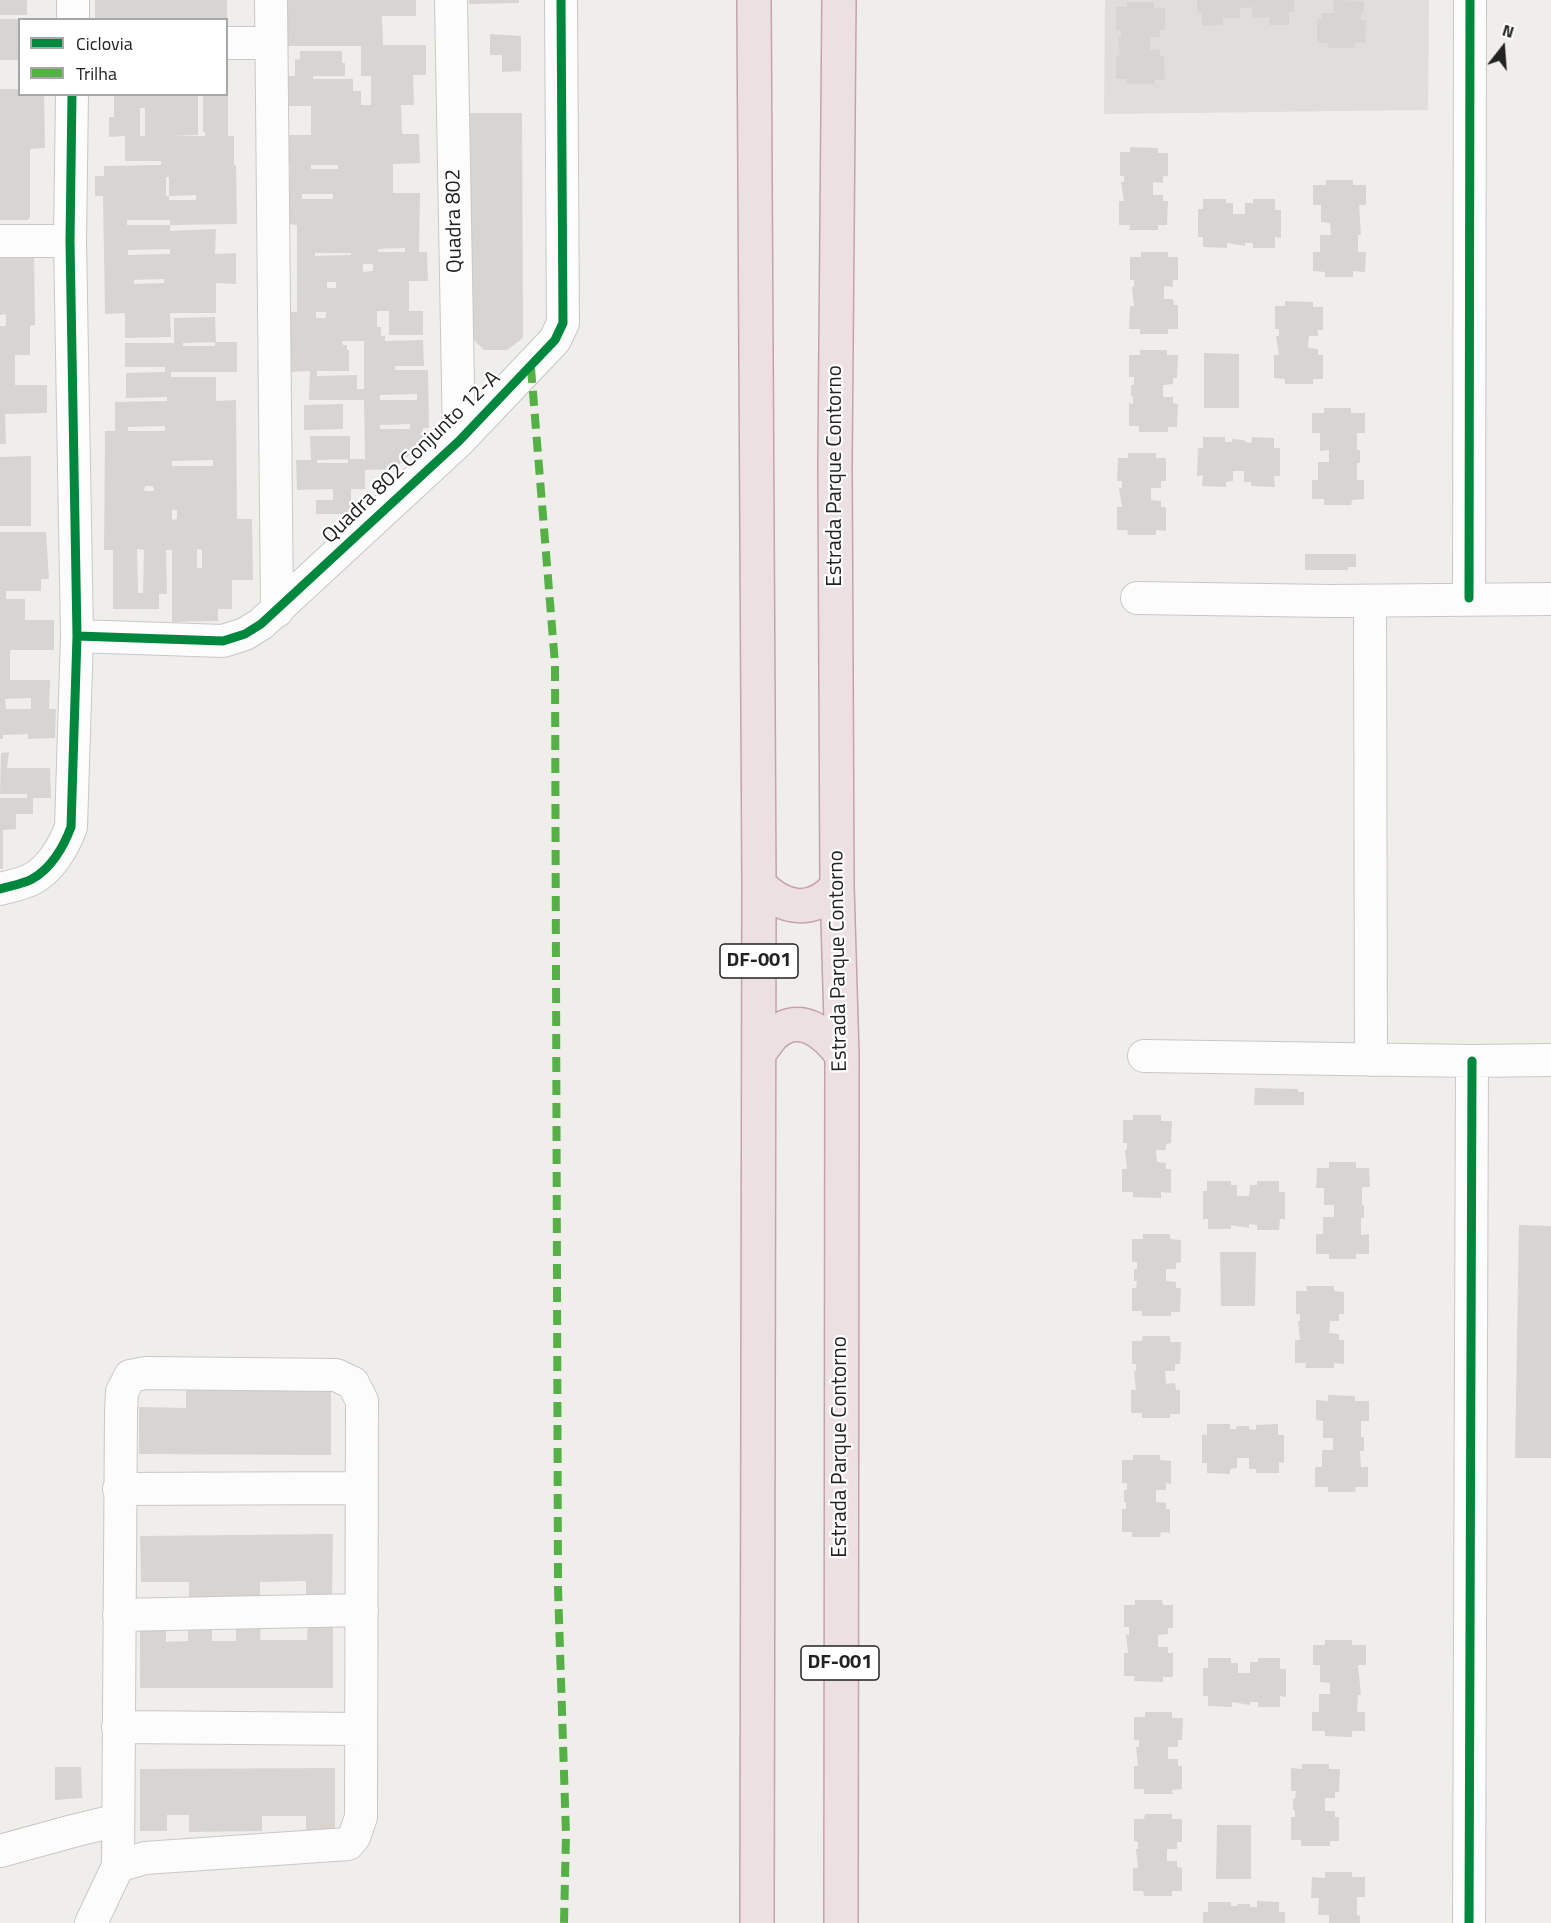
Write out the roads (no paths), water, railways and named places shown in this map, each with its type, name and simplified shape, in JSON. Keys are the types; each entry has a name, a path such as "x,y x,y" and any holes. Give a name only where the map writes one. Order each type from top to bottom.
{"highway":[{"name":"DF-001","path":"754,0 759,884 757,1923"},
{"name":"Estrada Parque Contorno","path":"838,0 836,452 837,886 842,1055 841,1923"},
{"path":"759,884 768,894 781,901 807,906 820,902 837,886"},
{"path":"759,1053 775,1034 785,1028 806,1025 830,1039 842,1055"}],"street":[{"path":"73,0 73,18"},
{"path":"271,0 277,611"},
{"name":"Quadra 802","path":"451,0 459,441"},
{"name":"Quadra 802 Conjunto 12-A","path":"77,636 223,641 245,634 277,611 459,441 531,368 555,340 563,323 561,0"},
{"path":"1469,598 1470,0"},
{"path":"228,43 271,43"},
{"path":"0,889 33,879 51,863 64,845 71,827 77,636 70,241 72,96"},
{"path":"0,241 70,241"},
{"path":"1137,598 1370,601 1469,598 1551,599"},
{"path":"1370,601 1371,1060"},
{"path":"1144,1056 1551,1060"},
{"path":"1469,1923 1472,1061"},
{"path":"91,1923 118,1866 119,1489 122,1392 130,1376 146,1373 336,1375 353,1383 362,1401 361,1817 354,1837 348,1844 340,1846 145,1858 118,1866"},
{"path":"119,1489 362,1488"},
{"path":"119,1615 362,1610"},
{"path":"118,1727 361,1729"},
{"path":"0,1851 118,1820"}]}
